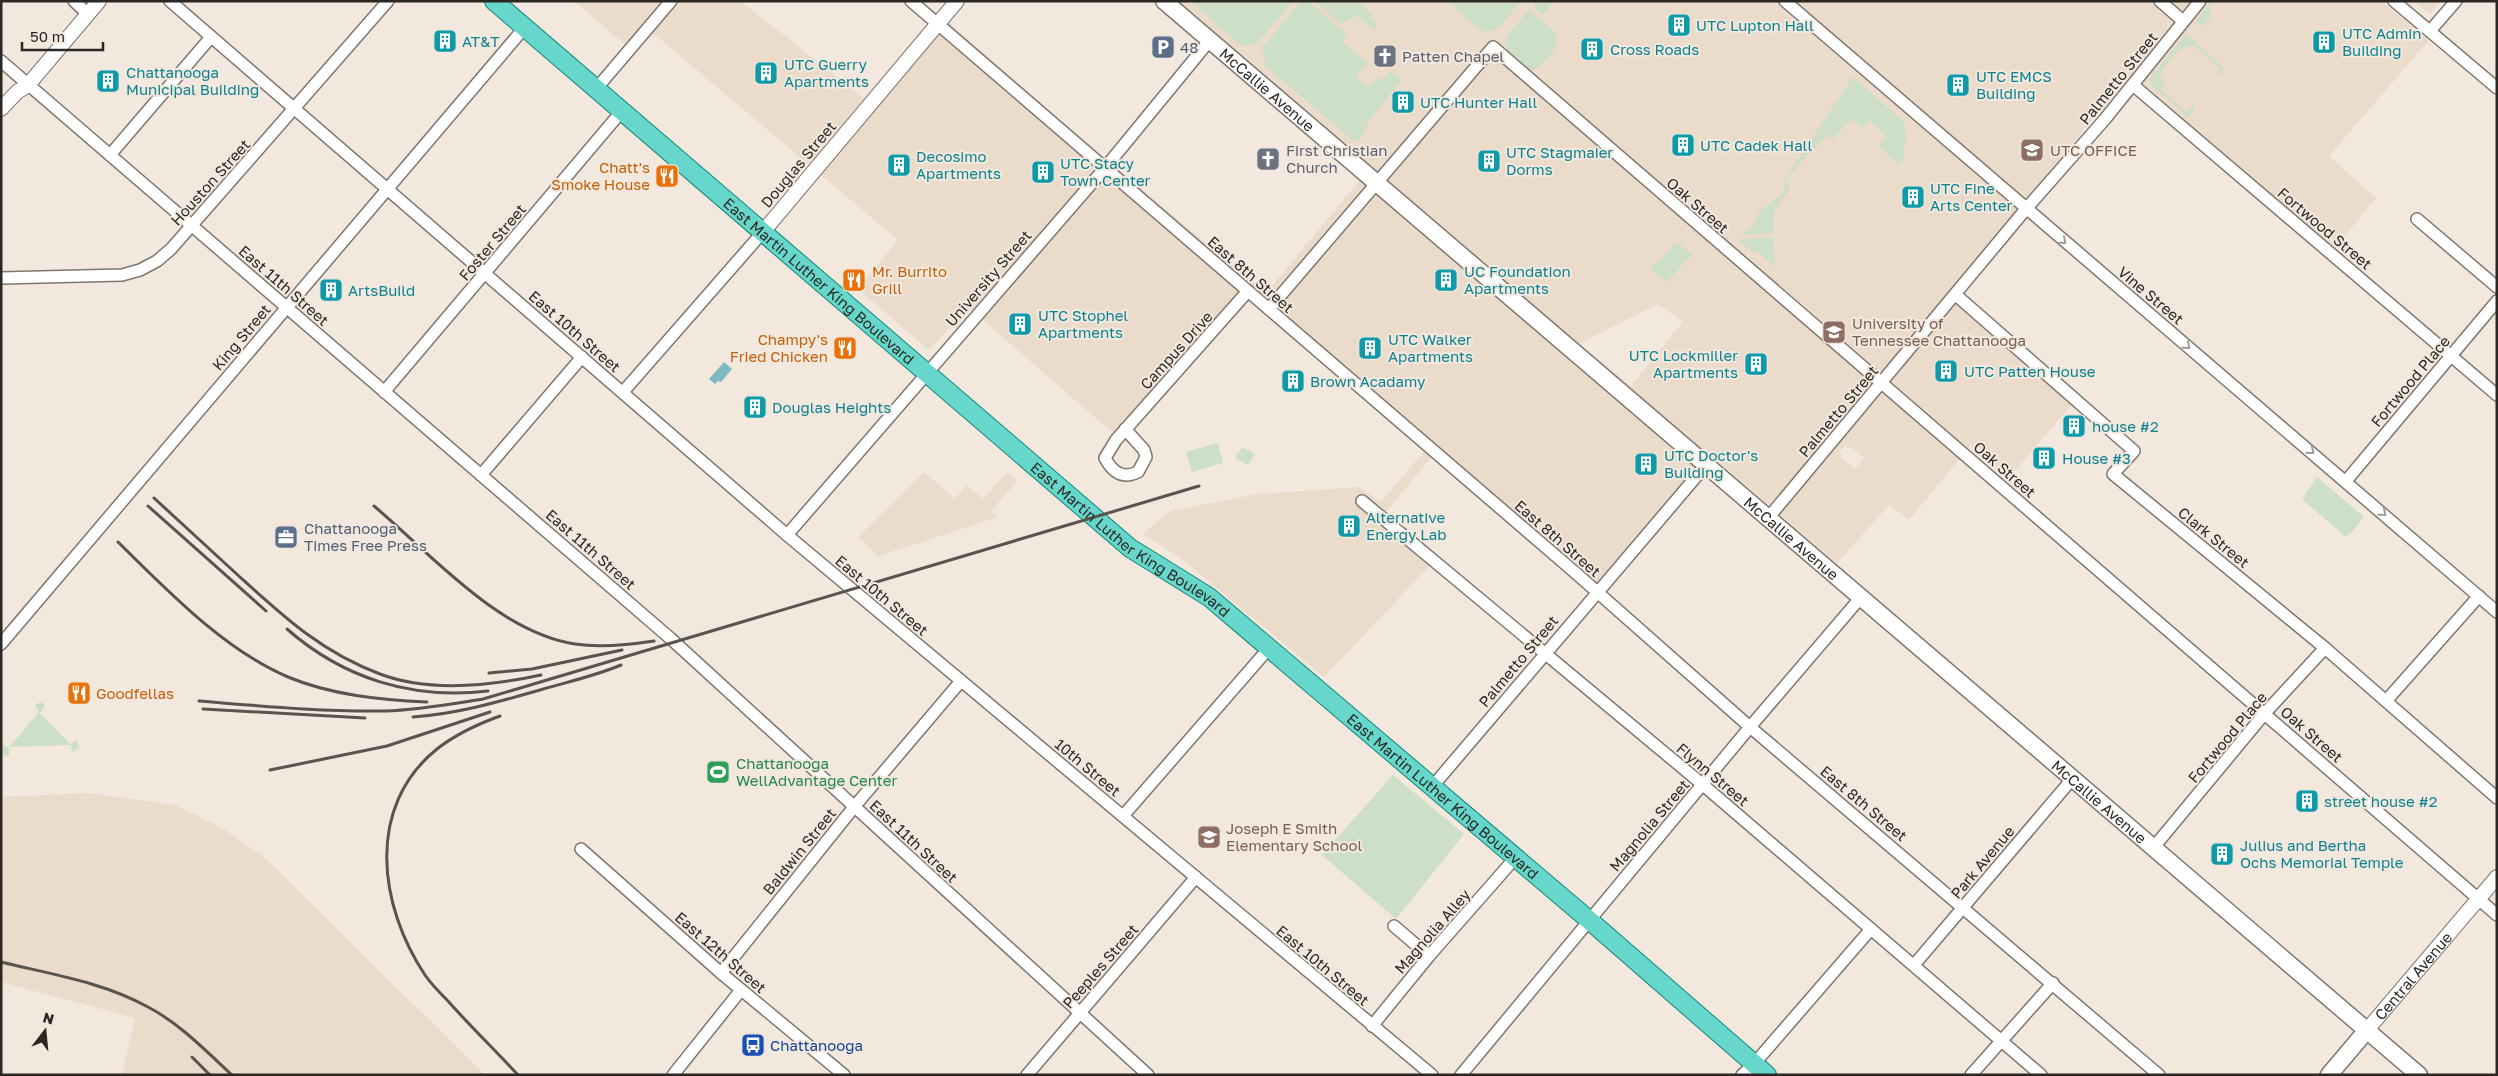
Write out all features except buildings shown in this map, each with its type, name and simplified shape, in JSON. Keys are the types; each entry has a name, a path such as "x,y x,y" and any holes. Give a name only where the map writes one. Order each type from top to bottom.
{"main road":[{"name":"East Martin Luther King Boulevard","path":"494,1 1130,548 1208,597 1516,857 1589,920 1754,1071"},
{"name":"McCallie Avenue","path":"1164,1 1862,596 2419,1075"},
{"name":"Central Avenue","path":"2329,1075 2367,1030"}],"street":[{"path":"74,1 88,14"},
{"path":"1,109 17,92 28,85 99,1"},
{"name":"East 10th Street","path":"170,1 961,681"},
{"name":"Houston Street","path":"1,278 122,275 140,270 157,261 192,226 388,1"},
{"path":"596,89 671,1"},
{"name":"East 8th Street","path":"911,1 1597,592 1750,727 1963,906 2158,1075"},
{"name":"Douglas Street","path":"623,392 762,233 958,1"},
{"name":"Vine Street","path":"1785,1 2497,612"},
{"path":"2160,1 2183,21"},
{"name":"Palmetto Street","path":"1769,517 2026,209 2133,85 2200,1"},
{"path":"2394,1 2497,88"},
{"path":"2430,31 2456,1"},
{"name":"King Street","path":"1,644 525,27"},
{"path":"110,155 211,37"},
{"name":"University Street","path":"788,534 925,373 1105,168 1210,40"},
{"name":"Oak Street","path":"1376,182 1492,48 2266,713 2497,915"},
{"name":"East 11th Street","path":"1,61 670,638 1148,1075"},
{"name":"Fortwood Street","path":"2133,85 2497,395"},
{"name":"Foster Street","path":"384,392 621,112"},
{"path":"1269,309 1376,182"},
{"path":"2417,219 2497,287"},
{"name":"Campus Drive","path":"1125,429 1248,291"},
{"name":"Clark Street","path":"1956,295 2134,452 2114,474 2325,648 2497,798"},
{"name":"Fortwood Place","path":"2346,481 2497,301"},
{"path":"481,475 582,357"},
{"name":"Palmetto Street","path":"1432,787 1706,464"},
{"name":"Flynn Street","path":"1362,500 1702,784 2041,1075"},
{"name":"Magnolia Street","path":"1461,1075 1702,784 1862,596"},
{"path":"2386,701 2479,596"},
{"path":"1123,816 1269,648"},
{"name":"Fortwood Place","path":"2154,847 2266,713 2325,648"},
{"name":"Baldwin Street","path":"721,973 854,807 961,681"},
{"name":"10th Street","path":"961,681 1196,877"},
{"name":"Park Avenue","path":"1914,965 2073,778"},
{"name":"East 12th Street","path":"581,849 721,973 844,1075"},
{"name":"Magnolia Alley","path":"1372,1026 1429,956 1516,857"},
{"name":"East 10th Street","path":"1196,877 1425,1073"},
{"name":"Peeples Street","path":"1027,1075 1196,877"},
{"name":"Central Avenue","path":"2367,1030 2497,877"},
{"path":"1394,926 1429,956"},
{"path":"1754,1071 1871,929"},
{"path":"1971,1075 2052,983"},
{"path":"673,1075 741,990"}],"shaded area":[{"name":"University of Tennessee Chattanooga","path":"574,1 740,1 864,98 937,12 1098,153 1266,293 1361,179 1153,1 2381,1 2429,40 2329,156 2376,198 2335,248 2128,74 1951,297 2075,401 2007,480 1970,446 1909,520 1889,505 1837,563 1708,453 1596,584 1438,449 1385,513 1438,557 1324,677 1179,557 1143,534 1170,511 1258,494 1358,487 1381,502 1432,442 1246,283 1114,434 968,307 929,350 858,289 898,240 653,33 635,53","holes":["1658,304 1683,322 1631,386 1578,344","1845,445 1849,448 1851,447 1864,458 1855,469 1841,458 1842,456 1839,453"]},
{"path":"2413,1 2441,1 2431,13 2428,13"},
{"path":"924,472 955,499 966,485 983,499 1007,472 1018,480 991,511 998,517 878,556 858,537"},
{"path":"87,793 175,805 224,829 265,858 485,1075 122,1075 135,1018 1,982 1,797"}],"green space":[{"path":"1191,1 1294,1 1254,46 1249,42 1246,46 1241,46"},
{"path":"1301,1 1308,1 1347,35 1342,41 1367,63 1356,76 1368,87 1378,77 1382,80 1390,71 1402,80 1366,124 1368,126 1358,141 1355,142 1263,64 1266,56 1261,50"},
{"path":"1314,1 1357,1 1373,15 1372,19 1377,24 1374,29 1358,16 1341,24"},
{"path":"1448,1 1521,1 1497,30 1481,31"},
{"path":"1535,1 1554,1 1543,14 1534,7"},
{"path":"2214,1 2210,7 2211,17 2202,26 2196,21"},
{"path":"1529,10 1556,33 1554,40 1558,45 1540,67 1530,71 1507,53 1506,37"},
{"path":"2186,34 2224,68 2220,75 2217,74 2221,69 2194,46 2189,46 2178,51 2159,75 2165,81 2160,89 2186,112 2194,105 2194,110 2188,117 2151,85 2150,79"},
{"path":"1853,77 1904,122 1907,141 1904,144 1904,158 1899,165 1878,146 1886,136 1869,120 1862,128 1851,119 1832,140 1827,135 1815,149 1813,148 1786,180 1789,190 1774,211 1773,233 1741,235 1750,229 1760,211 1782,194 1785,187 1784,180"},
{"path":"1773,237 1775,264 1773,269 1773,265 1758,252 1754,253 1739,240"},
{"path":"1677,242 1692,255 1666,282 1651,269"},
{"path":"1218,443 1223,463 1192,472 1186,452"},
{"path":"1242,447 1255,454 1248,465 1235,458"},
{"path":"2317,477 2364,517 2351,533 2345,536 2302,499"},
{"path":"41,702 45,706 40,713 70,744 77,740 79,748 72,753 71,745 9,747 39,712 35,705"},
{"path":"2,744 9,747 9,756 3,755"},
{"path":"1393,775 1464,834 1396,919 1322,855"}],"water":[{"path":"724,362 732,369 721,382 718,381 715,384 709,379"}],"railway":[{"path":"199,701 315,710 385,711 422,708 483,699 1199,486"},
{"path":"154,498 289,620 340,656 359,665 399,680 439,686 481,685 541,675"},
{"path":"148,506 266,611"},
{"path":"374,506 442,568 493,608 519,624 547,637 575,644 614,646 654,641"},
{"path":"118,542 197,617 241,651 264,665 304,683 356,696 427,702"},
{"path":"287,629 332,661 356,673 381,682 406,689 433,692 488,691"},
{"path":"489,673 532,669 622,650"},
{"path":"413,717 446,713 493,703 591,676 621,665"},
{"path":"203,709 365,718"},
{"path":"270,770 387,746 490,712"},
{"path":"500,716 459,734 437,749 414,773 398,799 389,828 387,858 390,888 397,919 409,948 425,975 518,1075"},
{"path":"1,962 95,985 131,998 171,1021 232,1075"},
{"path":"192,1057 210,1075"}],"place":[{"name":"UTC Lupton Hall","path":"1679,25"},
{"name":"AT&T","path":"445,41"},
{"name":"UTC Admin Building","path":"2324,42"},
{"name":"48","path":"1163,47"},
{"name":"Cross Roads","path":"1592,49"},
{"name":"Patten Chapel","path":"1385,56"},
{"name":"UTC Guerry Apartments","path":"766,73"},
{"name":"Chattanooga Municipal Building","path":"108,81"},
{"name":"UTC EMCS Building","path":"1958,85"},
{"name":"UTC Hunter Hall","path":"1403,102"},
{"name":"UTC Cadek Hall","path":"1683,145"},
{"name":"UTC OFFICE","path":"2032,150"},
{"name":"First Christian Church","path":"1268,159"},
{"name":"UTC Stagmaier Dorms","path":"1489,161"},
{"name":"Decosimo Apartments","path":"899,165"},
{"name":"UTC Stacy Town Center","path":"1043,172"},
{"name":"Chatt's Smoke House","path":"667,176"},
{"name":"UTC Fine Arts Center","path":"1913,197"},
{"name":"Mr. Burrito Grill","path":"854,280"},
{"name":"UC Foundation Apartments","path":"1446,280"},
{"name":"ArtsBuild","path":"331,290"},
{"name":"UTC Stophel Apartments","path":"1020,324"},
{"name":"University of Tennessee Chattanooga","path":"1834,332"},
{"name":"Champy's Fried Chicken","path":"845,348"},
{"name":"UTC Walker Apartments","path":"1370,348"},
{"name":"UTC Lockmiller Apartments","path":"1756,364"},
{"name":"UTC Patten House","path":"1946,371"},
{"name":"Brown Acadamy","path":"1293,381"},
{"name":"Douglas Heights","path":"755,407"},
{"name":"house #2","path":"2074,426"},
{"name":"House #3","path":"2044,458"},
{"name":"UTC Doctor's Building","path":"1646,464"},
{"name":"Alternative Energy Lab","path":"1349,526"},
{"name":"Chattanooga Times Free Press","path":"286,537"},
{"name":"Goodfellas","path":"79,693"},
{"name":"Chattanooga WellAdvantage Center","path":"718,772"},
{"name":"street house #2","path":"2307,801"},
{"name":"Joseph E Smith Elementary School","path":"1209,837"},
{"name":"Julius and Bertha Ochs Memorial Temple","path":"2222,854"},
{"name":"Chattanooga","path":"753,1045"}]}
